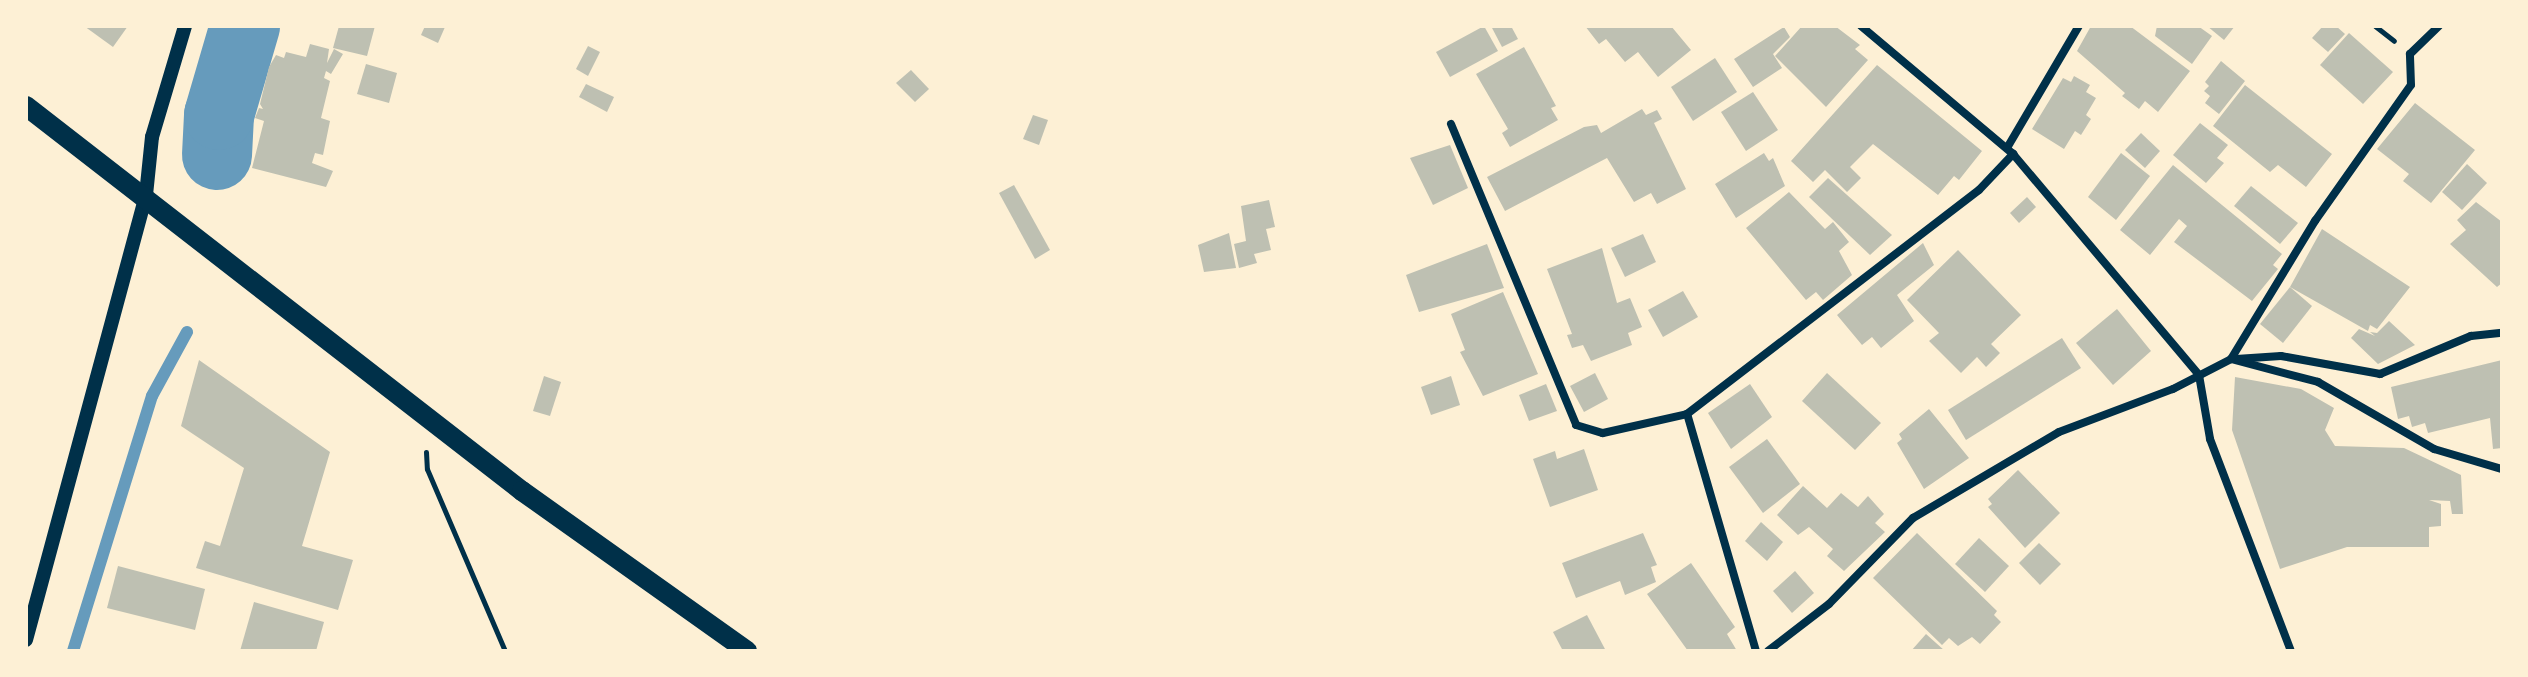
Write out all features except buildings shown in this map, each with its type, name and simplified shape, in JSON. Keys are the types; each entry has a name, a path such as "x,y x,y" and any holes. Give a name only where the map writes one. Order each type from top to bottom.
{"main road":[{"path":"26,106 146,195 522,491 747,651"}],"street":[{"path":"26,640 146,195 152,137 185,26"},
{"path":"1861,26 2010,151 2199,375 2210,439 2291,651"},
{"path":"1451,124 1576,425 1603,433 1687,414 1979,190 2010,151 2079,26"},
{"path":"2231,359 2315,221 2411,85 2410,54 2439,26"},
{"path":"1768,651 1829,604 1913,518 2059,432 2231,359 2281,356 2380,374 2471,336 2502,333"},
{"path":"2231,359 2318,382 2434,449 2502,469"},
{"path":"1687,414 1756,651"}],"path":[{"path":"422,412 427,469 505,651"}],"waterway":[{"path":"217,155 219,115 245,26"},
{"path":"73,651 152,396 187,332"}]}
